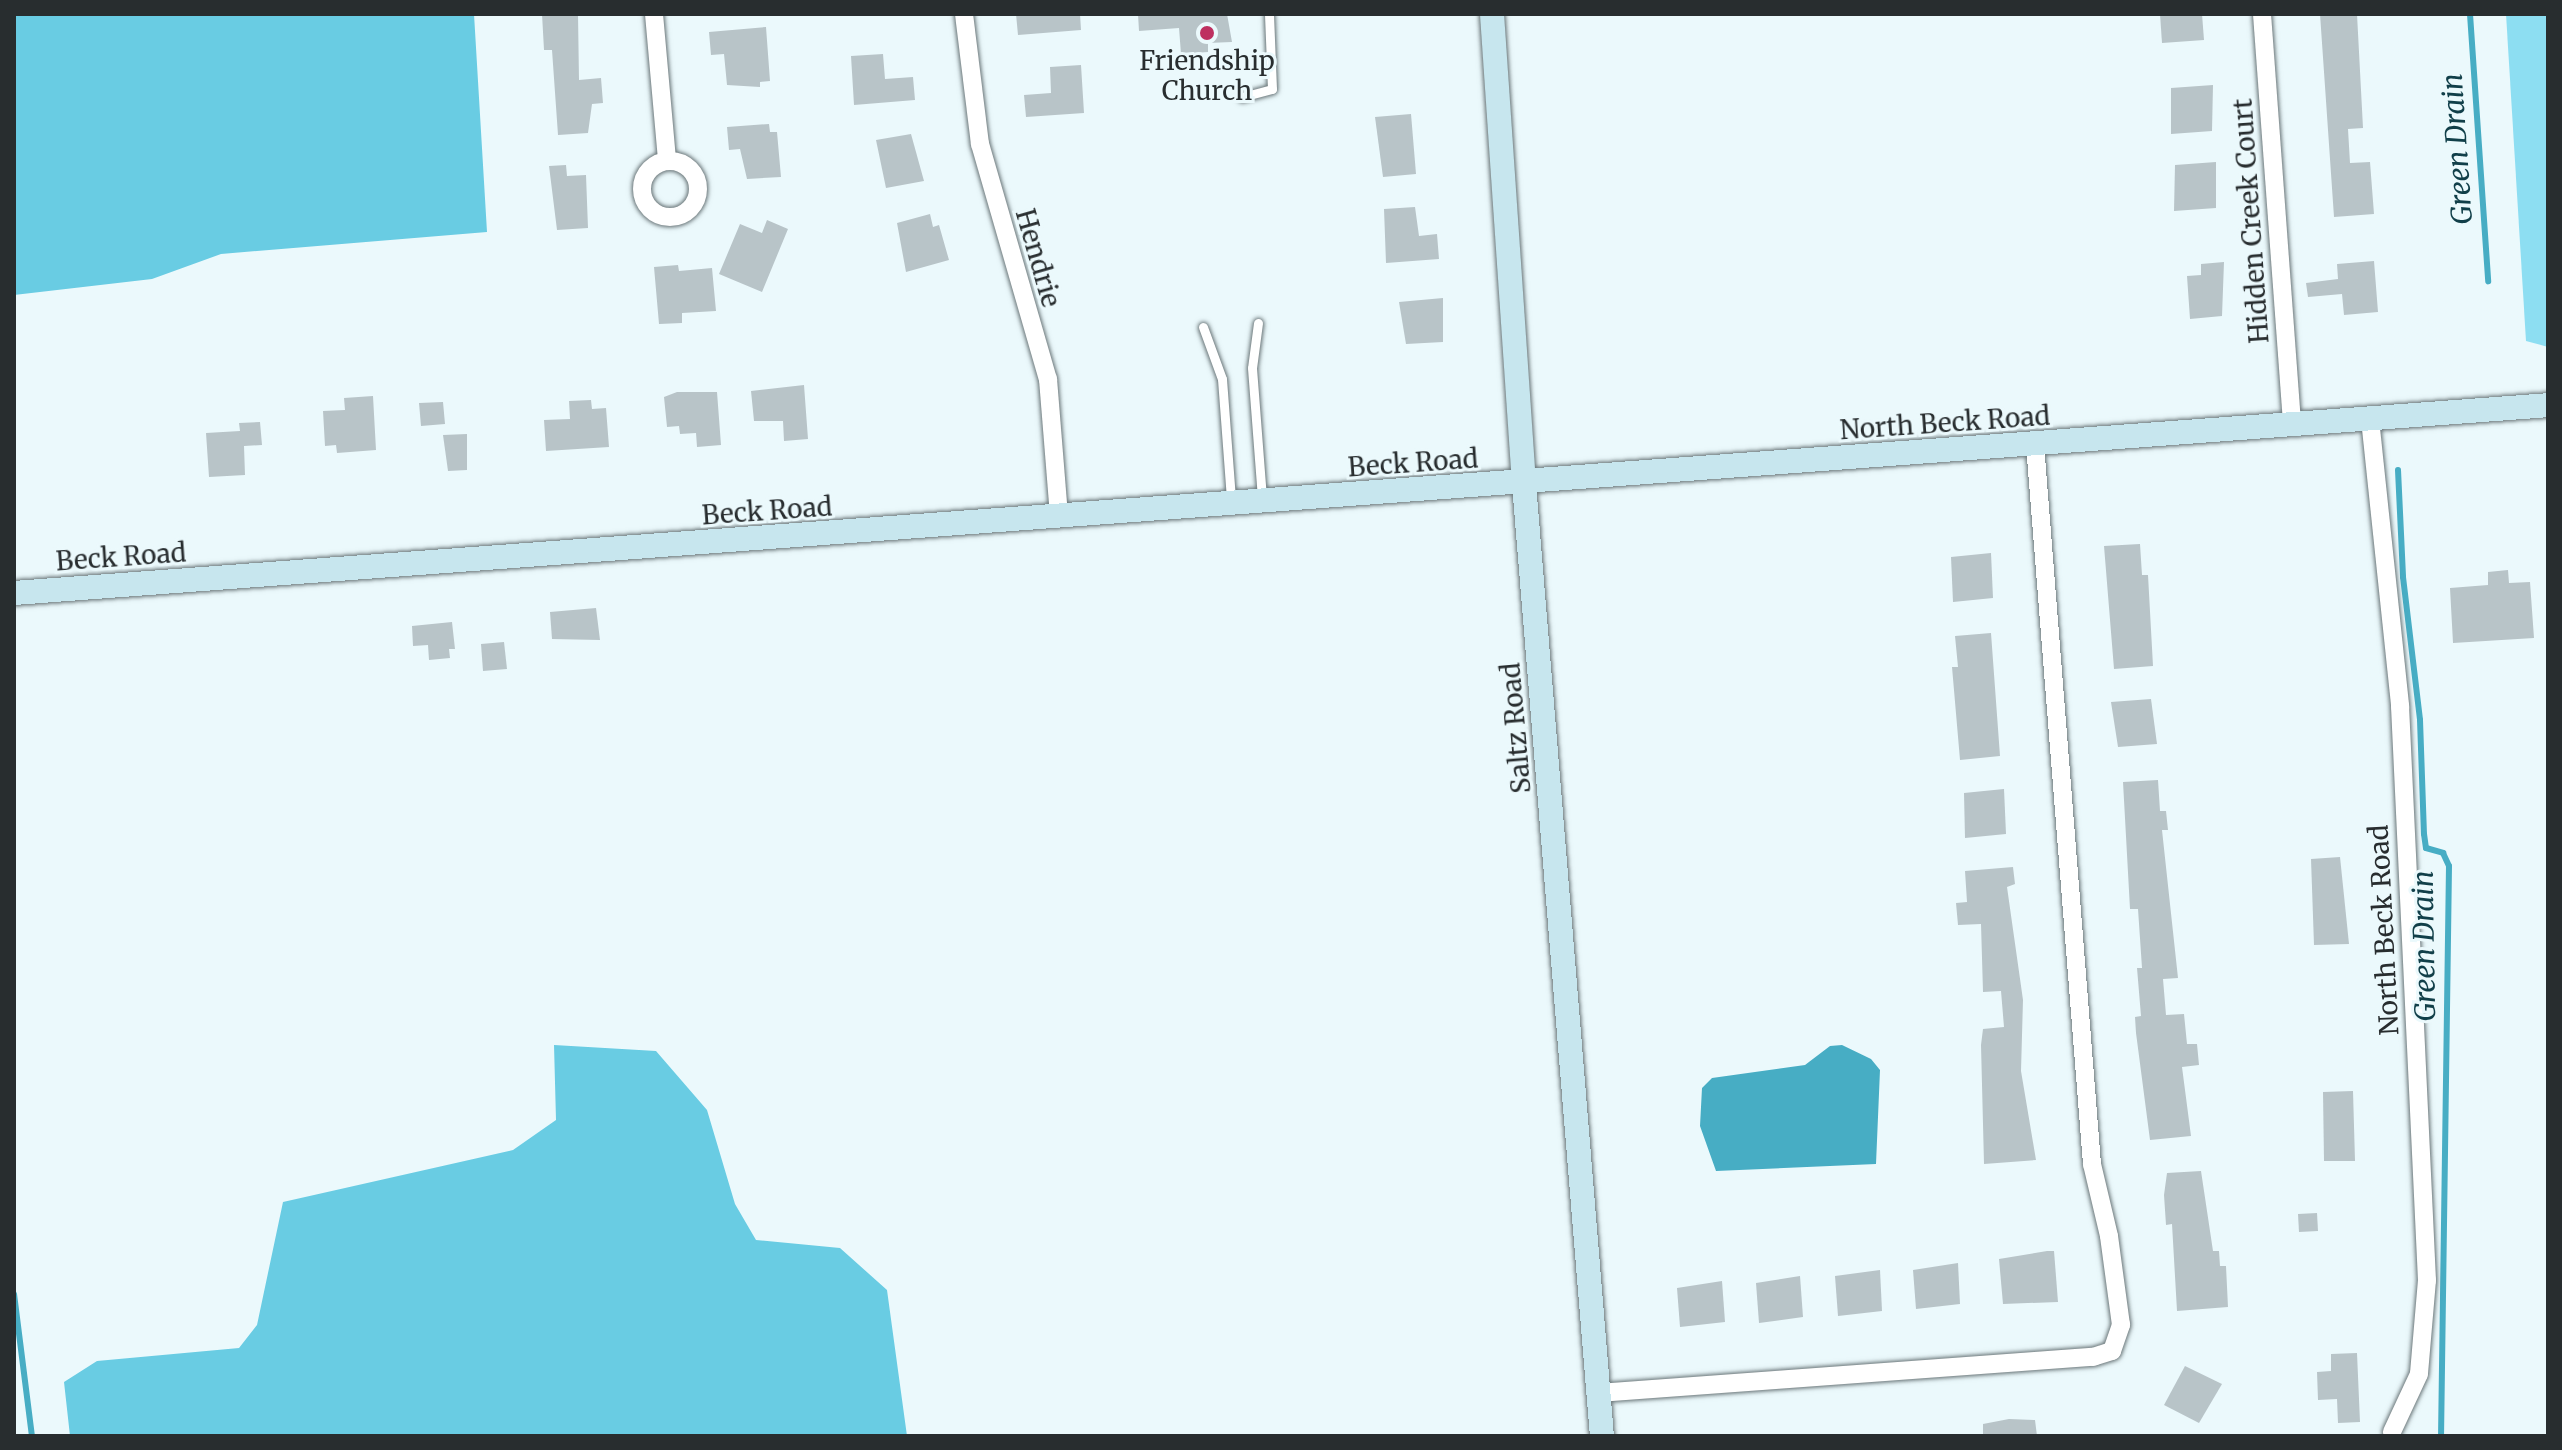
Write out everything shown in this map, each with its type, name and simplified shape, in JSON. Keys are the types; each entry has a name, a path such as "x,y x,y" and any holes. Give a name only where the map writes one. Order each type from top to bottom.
{"main road":[{"name":"Saltz Road","path":"1492,14 1524,484 1602,1436"},
{"name":"North Beck Road","path":"1524,484 2548,405"},
{"name":"Beck Road","path":"14,593 1524,484"}],"street":[{"path":"654,14 667,160"},
{"name":"Hendrie","path":"964,14 980,144 1048,379 1059,517"},
{"name":"Hidden Creek Court","path":"2262,14 2292,424"},
{"name":"North Beck Road","path":"2370,419 2400,706 2427,1280 2419,1374 2392,1432"},
{"path":"1598,1393 2093,1357 2112,1351 2121,1325 2109,1236 2092,1164 2035,445"}],"lane":[{"path":"1242,97 1272,89 1269,14"},
{"path":"1258,323 1252,368 1263,502"},
{"path":"1203,327 1222,379 1232,504"}],"shaded area":[{"path":"14,14 474,14 487,232 221,254 152,279 14,295"},
{"path":"2506,14 2548,14 2548,347 2526,341"},
{"path":"554,1045 656,1051 707,1110 735,1204 756,1240 840,1248 887,1290 907,1436 70,1436 64,1382 97,1361 239,1348 257,1325 283,1202 513,1150 556,1120"},
{"path":"1842,1045 1871,1059 1880,1070 1876,1164 1716,1171 1700,1126 1702,1088 1712,1078 1805,1065 1830,1046"}],"building":[{"path":"542,14 578,14 579,80 601,78 603,103 592,104 588,133 558,135 552,50 544,50"},
{"path":"1016,14 1080,14 1081,30 1018,35"},
{"name":"Friendship Church","path":"1138,14 1227,14 1232,42 1208,43 1208,52 1181,54 1179,28 1139,31"},
{"path":"2160,14 2202,14 2204,40 2162,43"},
{"path":"2320,14 2357,14 2363,128 2348,129 2350,163 2370,162 2374,214 2334,217"},
{"path":"766,27 770,81 760,82 760,87 727,85 724,54 711,55 709,32"},
{"path":"883,54 885,79 913,77 915,100 854,105 851,56"},
{"path":"1081,65 1084,113 1026,117 1024,95 1051,93 1050,67"},
{"path":"2213,85 2212,131 2171,134 2171,88"},
{"path":"1411,114 1416,174 1383,177 1375,117"},
{"path":"769,124 770,132 777,132 781,177 747,179 740,149 729,150 727,127"},
{"path":"911,134 924,181 886,188 876,140"},
{"path":"2216,162 2216,208 2174,211 2175,165"},
{"path":"566,165 567,176 586,175 588,228 557,230 549,166"},
{"path":"1415,207 1419,236 1437,234 1439,259 1386,263 1384,209"},
{"path":"930,214 933,227 939,225 949,260 906,272 897,223"},
{"path":"767,220 788,229 762,292 719,274 740,224 762,233"},
{"path":"2374,261 2378,312 2344,315 2342,294 2308,297 2306,283 2338,279 2337,264"},
{"path":"2224,262 2222,316 2190,319 2187,276 2201,275 2201,264"},
{"path":"678,265 679,271 712,268 716,311 682,313 682,323 659,324 654,267"},
{"path":"1443,298 1443,342 1406,344 1399,302"},
{"path":"804,385 808,439 784,441 783,421 754,421 751,391"},
{"path":"677,392 717,392 721,445 697,447 696,433 680,434 679,426 667,427 664,397"},
{"path":"373,396 376,450 337,453 336,445 325,446 323,411 345,410 344,398"},
{"path":"591,400 592,409 606,408 609,447 546,451 544,420 570,419 569,401"},
{"path":"443,402 445,424 421,426 419,403"},
{"path":"260,422 262,445 244,446 245,475 209,477 206,433 240,431 239,423"},
{"path":"467,434 467,470 448,471 443,435"},
{"path":"2140,544 2142,575 2148,575 2153,666 2114,669 2104,546"},
{"path":"1991,553 1993,598 1953,602 1951,557"},
{"path":"2508,570 2509,583 2530,582 2534,638 2453,643 2450,588 2488,585 2488,572"},
{"path":"596,608 600,640 552,639 550,612"},
{"path":"452,622 455,649 449,649 450,658 429,660 428,645 413,646 412,626"},
{"path":"1991,633 2000,756 1960,760 1952,667 1958,667 1955,636"},
{"path":"504,642 507,669 483,671 481,644"},
{"path":"2151,699 2157,744 2118,747 2111,702"},
{"path":"2158,780 2160,811 2166,811 2168,830 2162,830 2178,978 2163,979 2166,1015 2184,1014 2187,1044 2197,1044 2199,1065 2182,1067 2191,1136 2150,1140 2136,1033 2135,1017 2141,1016 2137,968 2142,968 2138,909 2130,909 2123,782"},
{"path":"2004,789 2006,834 1965,838 1964,793"},
{"path":"2340,857 2349,944 2314,945 2311,859"},
{"path":"2013,867 2015,884 2007,887 2023,1000 2021,1071 2036,1160 1984,1164 1981,1045 1983,1029 2004,1027 2001,991 1983,992 1981,924 1958,925 1956,903 1967,902 1965,871"},
{"path":"2353,1091 2355,1161 2324,1161 2323,1092"},
{"path":"2201,1171 2213,1251 2219,1251 2220,1266 2226,1266 2228,1307 2177,1311 2172,1224 2166,1225 2164,1195 2167,1173"},
{"path":"2317,1213 2318,1231 2299,1232 2298,1214"},
{"path":"2054,1251 2058,1302 2003,1304 1999,1259"},
{"path":"1958,1263 1960,1304 1916,1309 1913,1270"},
{"path":"1880,1270 1882,1311 1838,1316 1835,1276"},
{"path":"1800,1276 1803,1317 1759,1323 1756,1283"},
{"path":"1722,1281 1725,1322 1680,1327 1677,1288"},
{"path":"2357,1353 2360,1422 2338,1423 2337,1399 2318,1400 2317,1372 2331,1371 2331,1354"},
{"path":"2185,1366 2222,1384 2199,1423 2164,1405"},
{"path":"2009,1419 2035,1420 2037,1436 1983,1436 1983,1424"}],"waterway":[{"name":"Green Drain","path":"2470,14 2488,281"},
{"name":"Green Drain","path":"2398,470 2403,577 2420,720 2424,834 2426,848 2443,853 2449,866 2441,1436"},
{"path":"14,1294 32,1436"}],"place":[{"name":"Friendship Church","path":"1207,33"}]}
